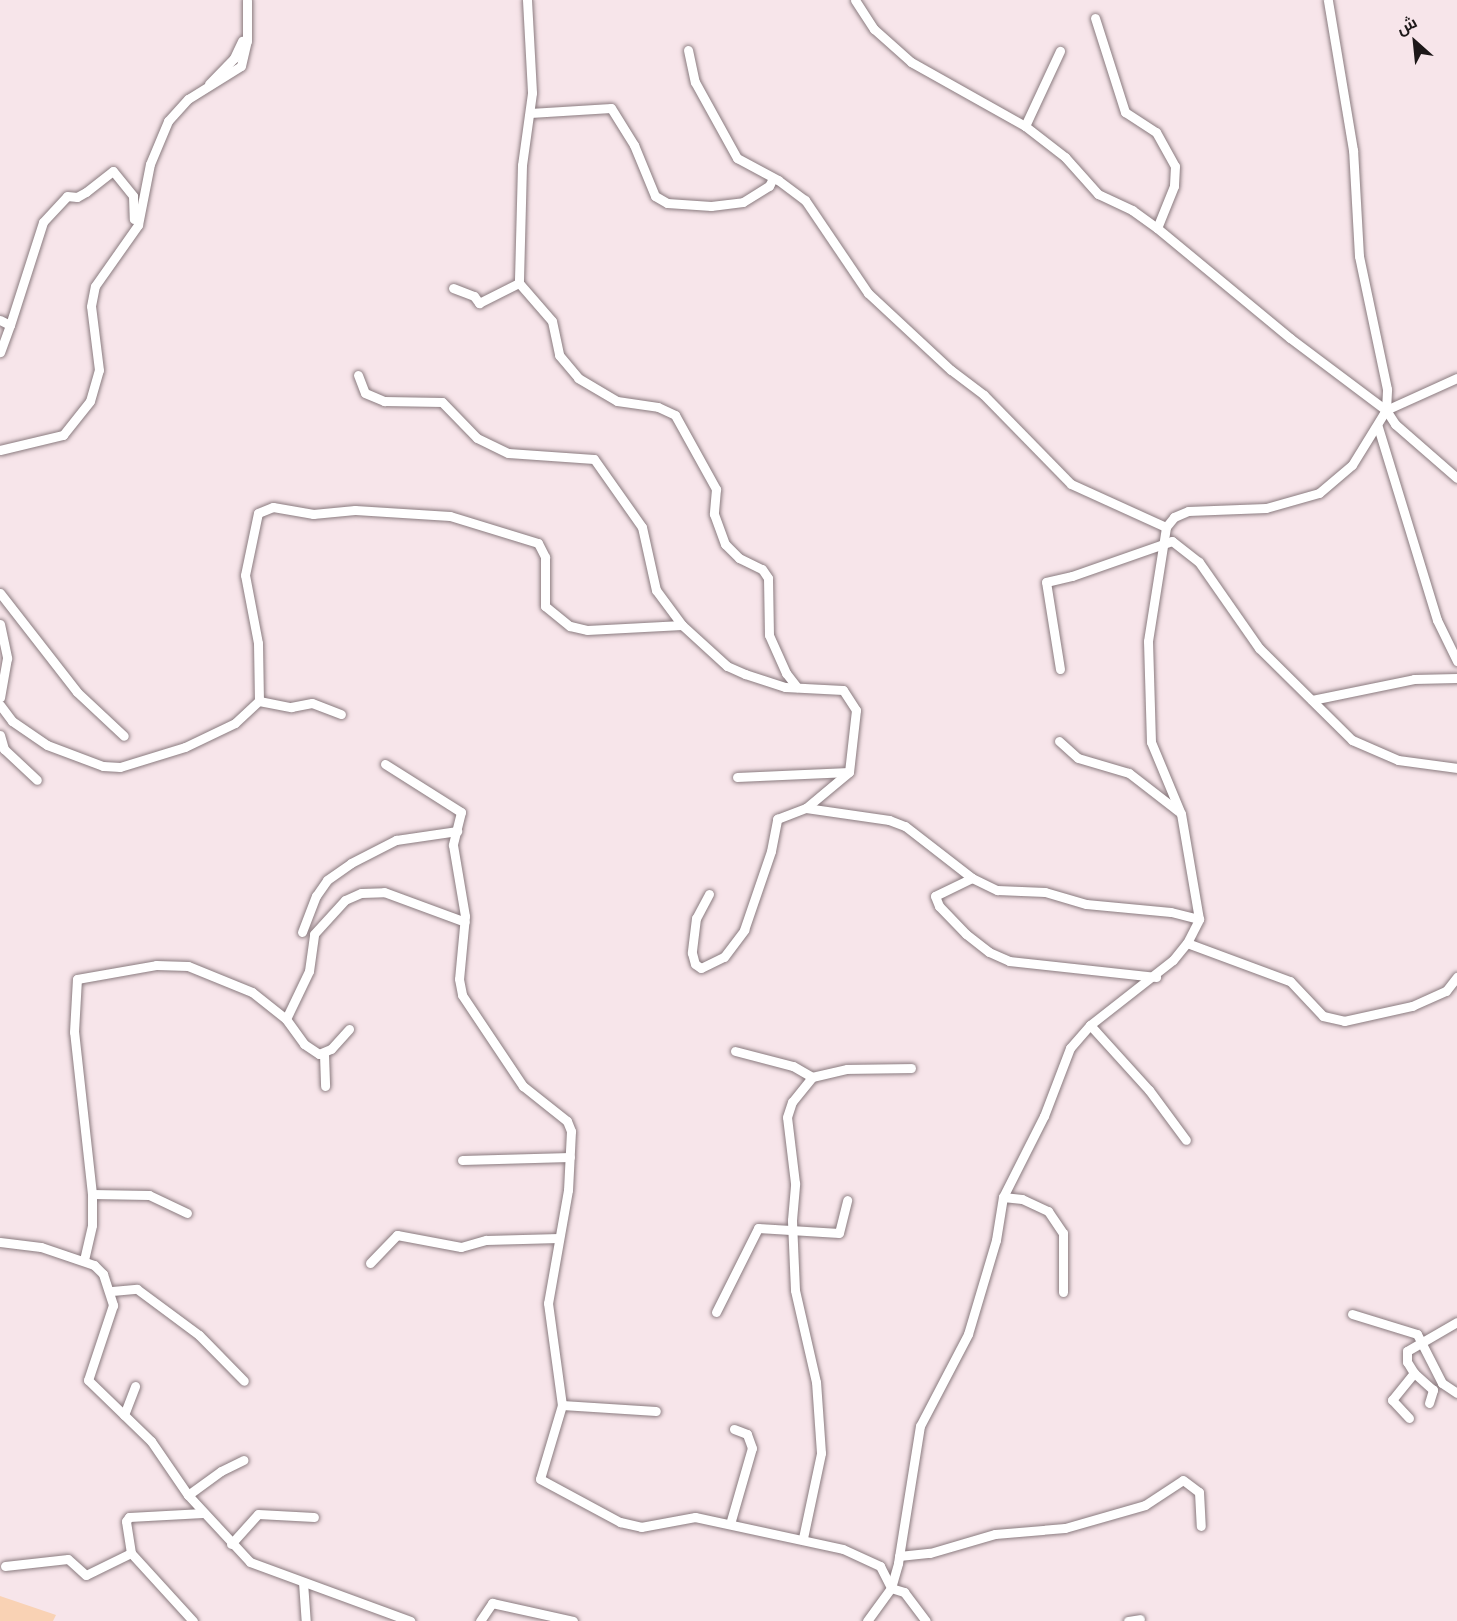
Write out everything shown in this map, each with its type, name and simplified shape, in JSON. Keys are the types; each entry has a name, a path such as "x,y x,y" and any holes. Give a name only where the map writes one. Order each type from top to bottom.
{"street":[{"path":"0,450 63,435 90,401 99,370 92,295 107,265 135,232 161,133 178,107 241,66 247,0"},
{"path":"527,0 530,113 522,165 519,283 552,321 560,355 578,378 616,401 658,407 675,415 716,489 714,514 725,544 768,578 769,635 786,674 797,687"},
{"path":"855,0 874,29 911,62 1025,126 1065,157 1098,194 1132,210 1157,228 1290,338 1386,410 1395,424 1457,478"},
{"path":"867,1621 891,1588 899,1556 920,1426 968,1334 996,1240 1003,1197 1044,1116 1070,1048 1090,1025 1156,977 1187,944 1199,919 1181,814 1151,742 1148,641 1166,527 1174,517 1188,511 1266,508 1319,493 1348,470 1378,427 1386,410 1387,389 1359,256 1353,150 1328,0"},
{"path":"1095,18 1125,112 1156,132 1175,166 1174,186 1157,228"},
{"path":"688,50 695,82 737,159 773,178 805,200 828,239 868,293 951,370 984,395 1071,484 1166,527"},
{"path":"1025,126 1060,51"},
{"path":"530,113 611,108 634,145 655,196 667,203 711,206 743,202 769,186 773,178"},
{"path":"0,352 42,222 67,196 77,197 113,171 133,196 135,232"},
{"path":"453,288 474,296 479,303 519,283"},
{"path":"0,320 10,325"},
{"path":"358,375 365,393 384,401 442,402 477,438 508,453 594,459 642,527 656,590 682,626 735,670 772,684 797,687 836,687 853,699 856,710 849,772 806,808 777,819 771,851 744,930 724,957 702,968 694,964 692,953 696,918 709,894"},
{"path":"1386,410 1457,378"},
{"path":"1378,427 1437,620 1457,661"},
{"path":"0,705 12,721 47,745 92,764 120,767 216,734 243,718 259,701 258,651 245,575 256,517 267,508 313,514 355,510 433,513 480,523 542,547 545,606 570,626 587,630 682,626"},
{"path":"1060,669 1046,582 1072,576 1172,541 1199,562 1260,648 1352,740 1371,752 1398,760 1457,768"},
{"path":"0,593 77,692 124,736"},
{"path":"0,624 7,658 6,681 0,697"},
{"path":"1312,700 1414,680 1457,678"},
{"path":"259,701 291,707 312,704 341,714"},
{"path":"0,735 4,749 37,780"},
{"path":"1059,741 1078,758 1130,773 1181,814"},
{"path":"385,764 461,812 453,859 465,922 459,979 462,995 523,1086 567,1121 571,1131 568,1190 548,1322 562,1405 540,1472 540,1479 546,1485 620,1522 641,1527 695,1517 803,1538 867,1557 880,1566 891,1588 904,1592 926,1621"},
{"path":"737,777 849,772"},
{"path":"806,808 889,820 904,826 972,878 998,890 1045,891 1086,904 1171,912 1199,919"},
{"path":"302,932 316,896 327,880 351,863 396,840 457,831"},
{"path":"972,878 934,896 939,906 966,934 989,951 1009,961 1156,977"},
{"path":"286,1019 309,971 314,934 345,900 369,891 384,892 465,922"},
{"path":"1187,944 1290,981 1323,1016 1344,1021 1358,1021 1413,1006 1446,991 1457,978"},
{"path":"84,1260 92,1225 92,1194 75,1032 77,979 156,965 188,966 252,992 286,1019 309,1050 324,1054"},
{"path":"1090,1025 1149,1090 1186,1140"},
{"path":"324,1086 324,1054 349,1029"},
{"path":"735,1051 793,1066 812,1077"},
{"path":"803,1538 821,1453 816,1382 795,1290 793,1231 795,1183 788,1117 792,1102 812,1077 847,1069 911,1068"},
{"path":"462,1160 570,1157"},
{"path":"92,1194 149,1195 187,1213"},
{"path":"1003,1197 1022,1199 1048,1211 1058,1226 1062,1233 1064,1292"},
{"path":"716,1312 758,1228 839,1233 847,1200"},
{"path":"370,1263 397,1235 461,1247 486,1240 559,1238"},
{"path":"0,1242 28,1244 84,1260 104,1274 111,1291 110,1315 88,1375 91,1386 151,1441 188,1496 250,1562 410,1621"},
{"path":"111,1291 137,1289 199,1335 244,1381"},
{"path":"1352,1314 1417,1334 1419,1343 1442,1383 1457,1393"},
{"path":"1429,1403 1433,1390 1414,1373 1407,1362 1407,1351 1457,1322"},
{"path":"1409,1418 1392,1400 1414,1373"},
{"path":"124,1415 135,1386"},
{"path":"562,1405 656,1411"},
{"path":"730,1524 752,1448 747,1434 734,1428"},
{"path":"188,1496 221,1471 244,1460"},
{"path":"899,1556 930,1553 994,1534 1065,1528 1145,1505 1183,1480 1199,1492 1201,1526"},
{"path":"193,1621 131,1553 126,1521 129,1517 203,1513"},
{"path":"231,1544 258,1514 314,1517"},
{"path":"5,1566 68,1559 86,1575 131,1553"},
{"path":"303,1582 306,1621"},
{"path":"480,1621 492,1603 573,1621"},
{"path":"1128,1621 1140,1619"}],"shaded area":[{"path":"0,1596 56,1615 53,1621 0,1621"}]}
